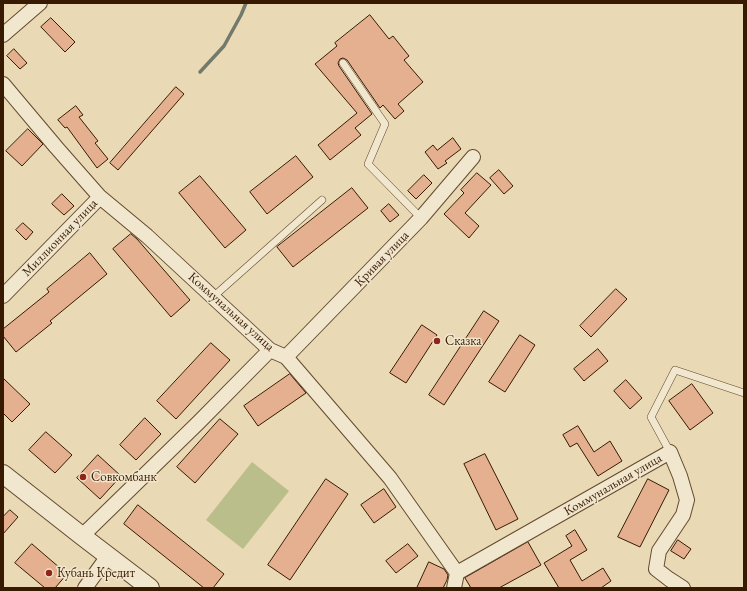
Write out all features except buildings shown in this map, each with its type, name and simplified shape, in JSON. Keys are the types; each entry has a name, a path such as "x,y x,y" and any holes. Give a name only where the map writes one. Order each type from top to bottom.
{"street":[{"path":"3,35 40,3"},
{"name":"Коммунальная улица","path":"3,84 100,197 148,236 270,350 286,357 390,478 457,573 670,452 680,476 687,500 684,514 659,550 656,569 683,588"},
{"name":"Кривая улица","path":"286,357 421,218 473,157"},
{"name":"Миллионная улица","path":"3,296 100,197"},
{"path":"82,536 199,422 270,350"},
{"path":"3,474 150,588"},
{"path":"85,588 108,556"},
{"path":"454,588 457,573"}],"lane":[{"path":"343,62 385,124 368,164 421,218"},
{"path":"213,296 322,200"},
{"path":"670,452 651,416 675,370 744,393"}],"green space":[{"path":"252,462 289,491 243,549 206,520"}],"waterway":[{"path":"200,72 224,46 246,3"}],"place":[{"name":"Сказка","path":"437,341"},
{"name":"Совкомбанк","path":"83,477"},
{"name":"Кубань Кредит","path":"49,573"}]}
